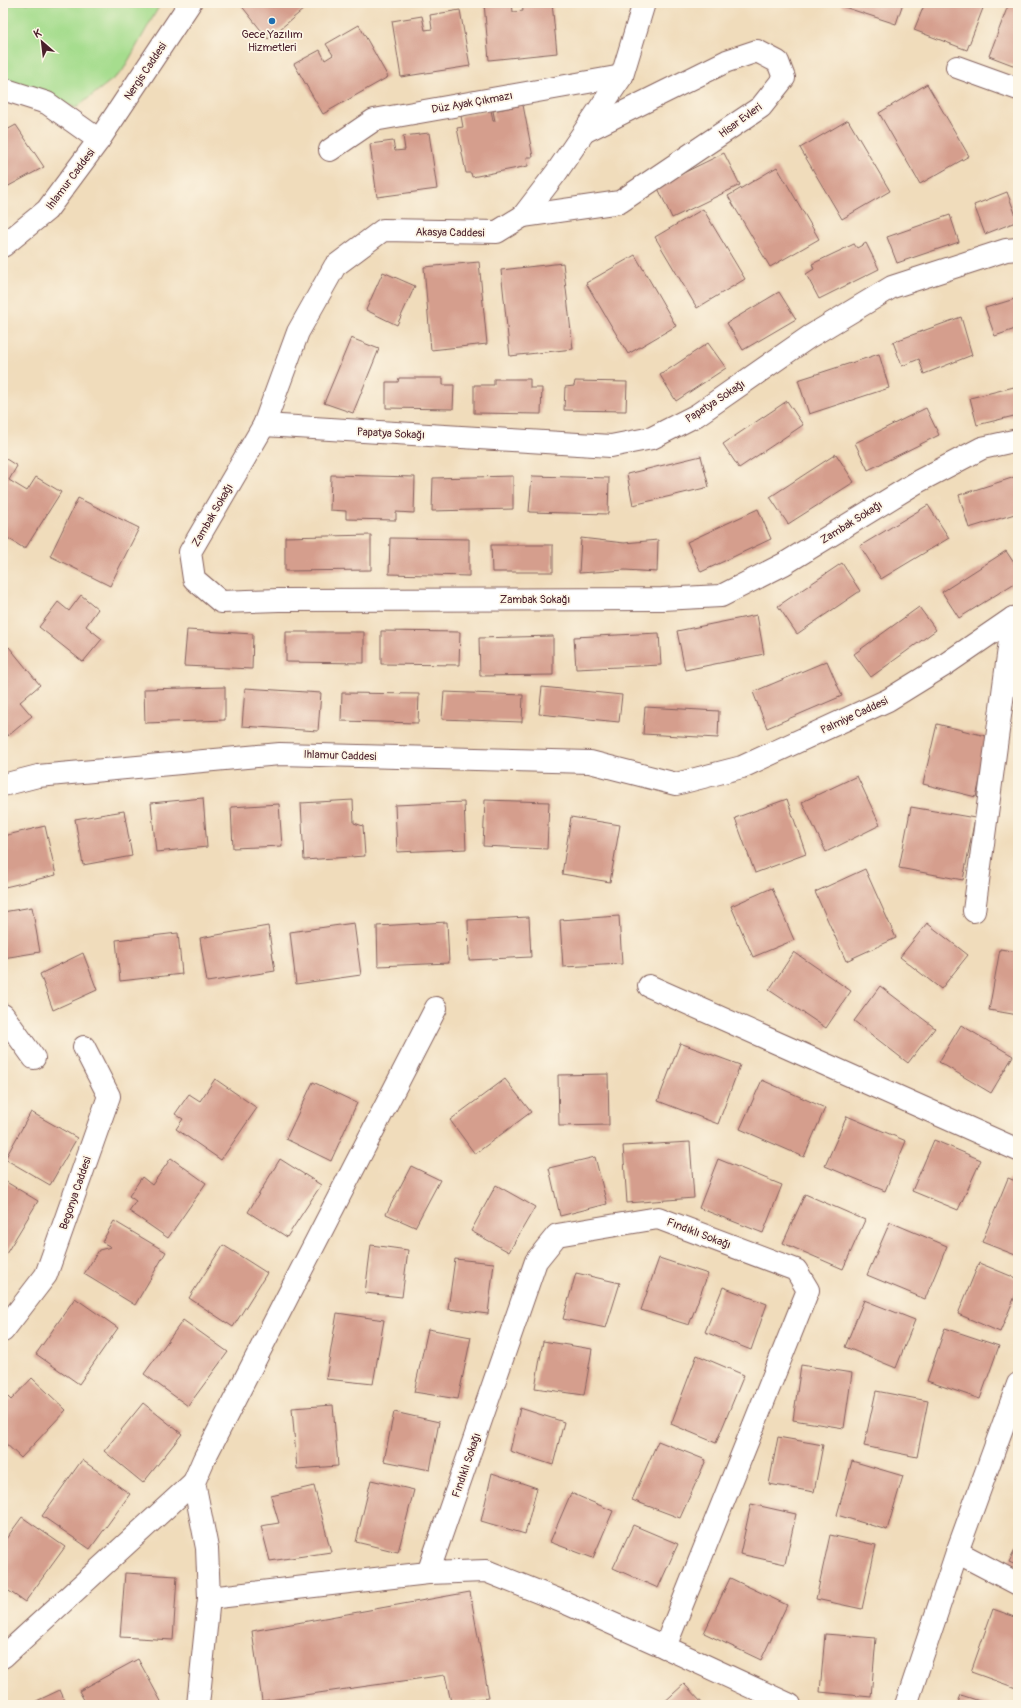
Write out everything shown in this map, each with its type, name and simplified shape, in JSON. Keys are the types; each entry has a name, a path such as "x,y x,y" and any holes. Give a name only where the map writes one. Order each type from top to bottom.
{"street":[{"name":"Nergis Caddesi","path":"99,140 190,3"},
{"name":"Akasya Caddesi","path":"264,426 298,332 335,266 383,230 497,232 523,216 556,173 622,76 644,3"},
{"name":"Hisar Evleri","path":"523,216 620,202 761,107 784,78 778,62 757,51 727,61 585,131"},
{"path":"957,67 1018,89"},
{"name":"Düz Ayak Çıkmazı","path":"330,150 374,120 622,76"},
{"path":"3,90 47,103 99,140"},
{"name":"Ihlamur Caddesi","path":"3,246 47,210 99,140"},
{"name":"Papatya Sokağı","path":"264,426 611,446 652,438 697,415 809,337 892,287 1006,250 1018,249"},
{"name":"Zambak Sokağı","path":"264,426 190,552 194,579 221,602 287,600 662,599 721,596 784,564 919,481 982,448 1018,440"},
{"path":"974,911 1016,618"},
{"name":"Palmiye Caddesi","path":"676,784 742,767 888,700 1016,618"},
{"name":"Ihlamur Caddesi","path":"3,785 38,776 280,754 590,762 676,784"},
{"path":"649,986 1018,1150"},
{"path":"3,1657 194,1482 204,1459 436,1008"},
{"path":"3,1015 34,1058"},
{"name":"Begonya Caddesi","path":"3,1331 46,1275 109,1096 84,1047"},
{"name":"Fındıklı Sokağı","path":"428,1573 536,1261 557,1235 658,1218 796,1270 808,1290 665,1647"},
{"path":"906,1705 957,1552 1018,1384"},
{"path":"194,1482 207,1548 209,1598 198,1705"},
{"path":"957,1552 1018,1584"},
{"path":"209,1598 428,1573 486,1571 566,1603 790,1705"}],"green space":[{"path":"3,3 161,3 122,72 76,108 3,81"}],"building":[{"path":"484,3 512,3 513,12 523,11 522,3 552,3 557,53 489,60"},
{"path":"842,3 903,3 896,24 841,6"},
{"path":"925,3 985,3 967,50 914,30"},
{"path":"1009,3 1018,3 1018,67 989,56"},
{"name":"Gece Yazılım Hizmetleri","path":"240,4 310,4 268,39"},
{"path":"460,10 470,66 401,77 392,21 422,16 425,30 432,29 430,15"},
{"path":"359,25 388,77 323,114 294,64 320,50 325,60 333,55 326,44"},
{"path":"927,84 969,156 920,184 879,113"},
{"path":"523,105 533,157 527,157 528,166 472,177 471,173 466,173 457,128 463,127 461,116 491,110 493,121 495,121 493,111"},
{"path":"848,120 890,191 842,219 800,148"},
{"path":"16,125 44,167 3,189 3,132"},
{"path":"429,133 437,189 377,197 370,144 393,141 395,151 405,150 403,136"},
{"path":"724,153 740,185 672,218 657,186"},
{"path":"777,167 819,239 770,267 728,196"},
{"path":"1007,192 1018,221 985,234 974,205"},
{"path":"703,209 745,279 697,308 655,237"},
{"path":"950,215 959,242 897,263 887,237"},
{"path":"866,243 879,269 819,299 806,274 814,269 812,264 854,244 857,248"},
{"path":"635,255 676,326 628,354 586,283"},
{"path":"479,262 487,344 431,350 424,267"},
{"path":"563,263 573,349 510,356 501,270"},
{"path":"383,272 415,286 397,325 366,310"},
{"path":"779,292 796,319 743,350 727,323"},
{"path":"1018,298 1018,328 995,336 985,308"},
{"path":"961,317 972,355 924,374 919,359 902,366 893,342"},
{"path":"351,338 379,349 353,413 324,403"},
{"path":"708,343 726,368 676,401 660,375"},
{"path":"879,354 889,388 809,414 798,380"},
{"path":"399,378 443,378 443,385 454,385 453,409 386,408 386,382 398,382"},
{"path":"494,379 530,379 530,388 542,388 541,414 474,413 474,385 494,385"},
{"path":"575,381 627,382 626,411 564,410 565,387 574,386"},
{"path":"1018,386 1018,415 977,425 970,398"},
{"path":"787,401 803,425 739,468 723,444"},
{"path":"926,408 939,435 868,470 855,443"},
{"path":"836,454 854,482 788,524 770,497"},
{"path":"701,456 709,487 633,505 627,474"},
{"path":"3,457 17,466 9,480 27,491 36,477 61,492 25,549 3,535"},
{"path":"331,475 415,477 414,513 396,512 396,520 346,519 346,511 330,510"},
{"path":"513,476 513,509 432,511 433,478"},
{"path":"532,476 609,478 608,514 529,512"},
{"path":"1018,476 1018,513 969,528 959,495"},
{"path":"78,498 139,528 110,586 50,556"},
{"path":"928,505 949,538 881,579 860,546"},
{"path":"758,509 771,539 701,572 687,542"},
{"path":"371,535 371,570 285,571 285,537"},
{"path":"390,538 469,539 469,576 389,574"},
{"path":"581,538 624,543 658,540 657,572 625,570 579,573"},
{"path":"491,545 553,545 553,572 492,572"},
{"path":"1006,551 1018,569 1018,581 959,618 942,592"},
{"path":"842,563 860,591 797,634 778,606"},
{"path":"81,595 98,609 86,626 102,639 83,662 39,627 58,602 69,611"},
{"path":"919,607 936,630 871,677 854,654"},
{"path":"757,615 764,654 685,670 677,631"},
{"path":"187,630 253,634 252,669 184,666"},
{"path":"381,631 460,632 459,665 381,664"},
{"path":"286,632 364,632 364,663 286,662"},
{"path":"659,633 661,665 576,669 574,637"},
{"path":"553,636 553,675 480,676 479,638"},
{"path":"9,647 40,685 20,702 32,716 8,736 3,729 3,651"},
{"path":"827,661 842,696 767,728 753,692"},
{"path":"225,687 225,720 145,723 144,689"},
{"path":"542,687 622,695 619,722 539,714"},
{"path":"245,688 321,693 318,731 242,726"},
{"path":"444,692 523,695 522,722 442,719"},
{"path":"342,693 419,694 418,723 341,721"},
{"path":"645,707 719,711 718,738 643,734"},
{"path":"937,724 990,737 976,797 923,784"},
{"path":"857,776 880,825 826,852 802,802"},
{"path":"203,798 207,847 156,852 151,803"},
{"path":"787,799 806,854 755,873 735,818"},
{"path":"353,800 354,823 363,826 365,856 304,860 301,803"},
{"path":"485,800 549,802 547,849 483,846"},
{"path":"464,802 466,849 397,852 395,805"},
{"path":"279,804 282,846 233,848 231,807"},
{"path":"911,807 975,818 963,880 899,868"},
{"path":"124,811 132,856 83,865 75,819"},
{"path":"571,817 620,825 610,882 562,874"},
{"path":"45,826 56,875 5,887 3,879 3,836"},
{"path":"865,869 896,938 846,961 815,892"},
{"path":"772,888 794,940 753,957 731,906"},
{"path":"32,907 40,952 3,958 3,912"},
{"path":"619,916 622,964 563,967 560,920"},
{"path":"529,917 531,957 469,960 468,920"},
{"path":"447,922 449,963 378,966 377,926"},
{"path":"354,923 361,975 296,984 290,932"},
{"path":"927,923 968,955 941,989 900,957"},
{"path":"268,926 275,971 207,982 200,938"},
{"path":"178,933 182,974 120,981 116,940"},
{"path":"1000,949 1018,952 1018,1015 989,1010"},
{"path":"794,952 851,991 826,1028 769,990"},
{"path":"83,953 97,990 53,1010 40,974"},
{"path":"880,986 935,1028 908,1063 854,1021"},
{"path":"961,1025 1013,1056 991,1093 939,1062"},
{"path":"680,1043 740,1065 718,1124 658,1101"},
{"path":"608,1074 609,1125 559,1126 558,1075"},
{"path":"215,1079 257,1108 221,1160 176,1129 183,1119 175,1114 189,1094 200,1101"},
{"path":"505,1079 531,1112 475,1154 450,1120"},
{"path":"762,1080 825,1108 804,1157 740,1129"},
{"path":"313,1082 357,1103 331,1161 286,1139"},
{"path":"31,1112 77,1138 50,1185 5,1159"},
{"path":"847,1116 906,1141 885,1191 825,1166"},
{"path":"934,1140 981,1160 958,1210 912,1191"},
{"path":"690,1142 694,1198 627,1203 623,1146"},
{"path":"595,1157 607,1204 560,1216 549,1168"},
{"path":"171,1158 206,1183 168,1238 129,1211 136,1201 129,1196 142,1177 152,1185"},
{"path":"280,1159 321,1185 287,1237 248,1212"},
{"path":"718,1159 782,1185 763,1233 699,1208"},
{"path":"411,1166 440,1180 415,1227 386,1214"},
{"path":"1008,1178 1018,1182 1018,1256 982,1242"},
{"path":"3,1180 38,1201 6,1254 3,1253"},
{"path":"496,1185 535,1207 509,1252 471,1231"},
{"path":"805,1194 865,1220 843,1269 783,1243"},
{"path":"114,1221 166,1252 135,1305 84,1274 99,1250 111,1247 102,1242"},
{"path":"890,1222 947,1246 925,1299 867,1275"},
{"path":"223,1245 267,1273 233,1327 189,1298"},
{"path":"371,1245 408,1250 402,1297 365,1293"},
{"path":"659,1258 708,1274 689,1325 641,1310"},
{"path":"455,1259 494,1263 488,1314 448,1309"},
{"path":"979,1263 1018,1279 1018,1289 1000,1332 958,1314"},
{"path":"576,1273 620,1283 606,1328 563,1319"},
{"path":"723,1287 767,1304 751,1350 705,1332"},
{"path":"75,1298 118,1328 79,1384 36,1354"},
{"path":"864,1300 915,1320 896,1368 845,1347"},
{"path":"337,1313 384,1320 373,1384 326,1379"},
{"path":"183,1320 228,1352 188,1406 144,1374"},
{"path":"945,1328 999,1346 980,1399 927,1381"},
{"path":"428,1329 471,1337 458,1399 414,1392"},
{"path":"543,1341 592,1349 584,1395 535,1388"},
{"path":"697,1355 744,1375 716,1443 671,1424"},
{"path":"801,1365 852,1373 844,1428 793,1420"},
{"path":"32,1378 66,1410 21,1458 3,1441 3,1394 4,1393 11,1400"},
{"path":"876,1391 928,1401 917,1457 864,1446"},
{"path":"143,1403 182,1434 143,1483 104,1451"},
{"path":"333,1405 338,1466 297,1469 292,1408"},
{"path":"520,1408 564,1422 553,1465 510,1451"},
{"path":"394,1412 439,1422 430,1470 384,1461"},
{"path":"778,1437 823,1445 814,1492 769,1484"},
{"path":"658,1441 706,1460 680,1518 632,1500"},
{"path":"82,1460 130,1494 90,1549 42,1516"},
{"path":"852,1461 903,1476 887,1530 837,1515"},
{"path":"492,1473 537,1488 525,1534 481,1521"},
{"path":"371,1480 414,1490 398,1552 356,1542"},
{"path":"314,1486 331,1552 270,1561 261,1526 279,1523 271,1496"},
{"path":"571,1493 613,1511 593,1558 550,1542"},
{"path":"751,1504 796,1514 785,1564 740,1554"},
{"path":"22,1517 65,1547 25,1602 3,1587 3,1543"},
{"path":"633,1525 678,1544 658,1588 613,1568"},
{"path":"830,1535 876,1545 862,1609 816,1599"},
{"path":"1018,1544 1018,1566 1009,1562"},
{"path":"125,1573 177,1576 173,1640 120,1637"},
{"path":"730,1578 787,1605 761,1660 704,1633"},
{"path":"470,1592 489,1698 451,1702 445,1675 262,1701 252,1631"},
{"path":"993,1609 1018,1618 1018,1682 1016,1688 971,1672"},
{"path":"825,1634 876,1638 871,1697 820,1692"},
{"path":"138,1659 163,1705 87,1705 79,1691"},
{"path":"684,1684 704,1705 661,1705"},
{"path":"60,1690 67,1705 28,1705"},
{"path":"961,1695 992,1705 957,1705"}],"place":[{"name":"Gece Yazılım Hizmetleri","path":"272,21"}]}
